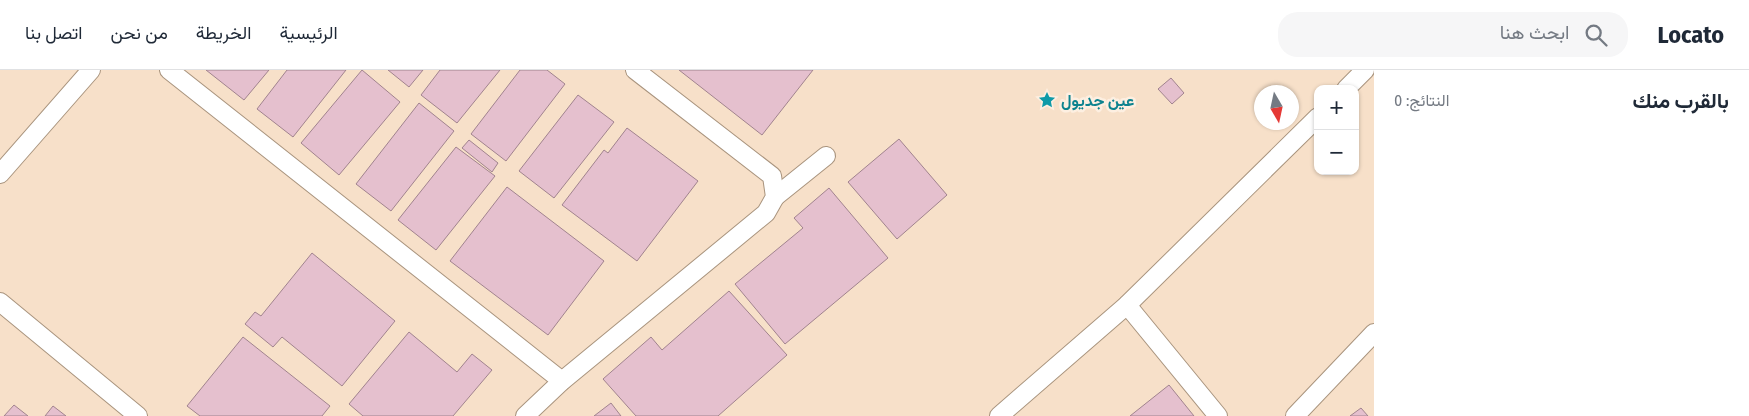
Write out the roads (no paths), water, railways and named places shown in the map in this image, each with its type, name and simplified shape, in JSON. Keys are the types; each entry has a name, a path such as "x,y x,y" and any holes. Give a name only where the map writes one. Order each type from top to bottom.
{"street":[{"path":"0,174 90,70"},
{"path":"169,70 562,381"},
{"path":"635,70 772,176 775,197"},
{"path":"1350,85 1365,70"},
{"path":"999,416 1127,305 1314,121"},
{"path":"525,416 562,381 766,213 775,197 826,156"},
{"path":"0,302 138,416"},
{"path":"1127,305 1218,416"},
{"path":"1294,416 1374,333"}],"place":[{"name":"عين جديول","path":"1047,100"}]}
